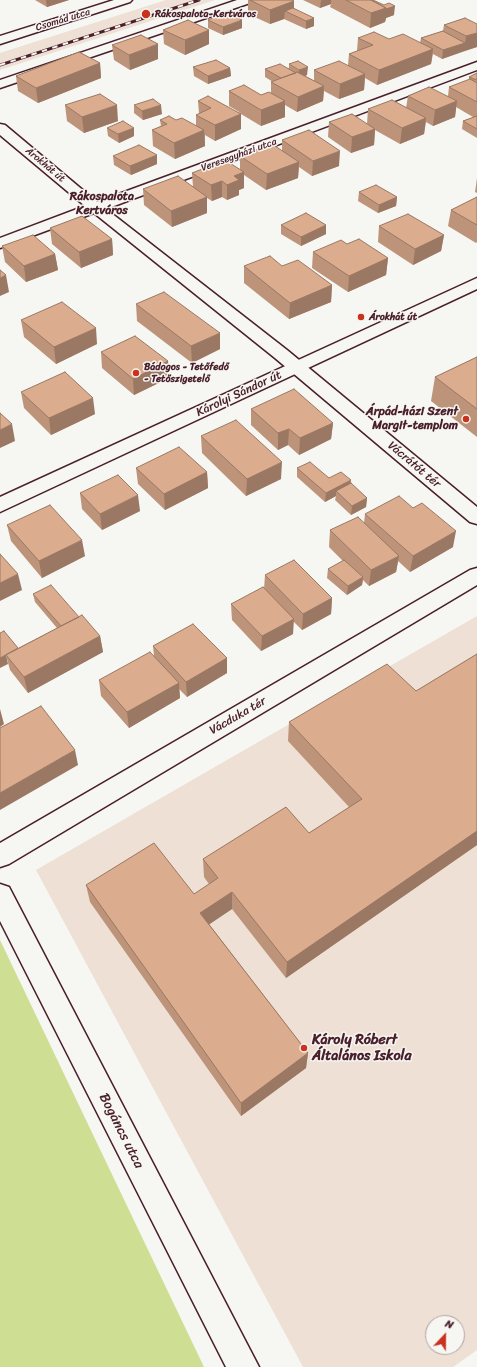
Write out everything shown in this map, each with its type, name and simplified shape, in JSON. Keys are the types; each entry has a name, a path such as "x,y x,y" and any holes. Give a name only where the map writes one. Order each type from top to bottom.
{"street":[{"name":"Csomád utca","path":"0,40 126,0"},
{"path":"0,84 249,0"},
{"name":"Veresegyházi utca","path":"0,243 477,66"},
{"name":"Árokhát út","path":"0,128 96,208 297,367"},
{"name":"Károlyi Sándor út","path":"0,505 477,282"},
{"name":"Vácrátót tér","path":"297,367 477,517"},
{"name":"Vácduka tér","path":"0,856 477,575"},
{"name":"Bogáncs utca","path":"0,895 243,1367"}],"shaded area":[{"path":"166,0 215,0 0,70 0,53"},
{"name":"Károly Róbert Általános Iskola","path":"477,616 477,1350 453,1367 303,1367 36,870"}],"green space":[{"path":"0,940 204,1367 0,1367"}],"building":[{"path":"250,0 292,0 294,1 270,10"},
{"path":"346,0 371,0 386,8 371,13"},
{"path":"371,0 384,5 389,3 395,6 386,9"},
{"path":"293,8 314,18 306,21 285,11"},
{"path":"226,12 242,20 223,27 208,20"},
{"path":"465,18 477,24 477,33 466,36 444,25"},
{"path":"188,20 209,30 185,40 163,30"},
{"path":"443,31 465,43 443,50 421,38"},
{"path":"374,32 389,39 403,34 433,49 379,70 349,54 373,45 358,38"},
{"path":"141,35 158,44 129,55 112,45"},
{"path":"79,52 100,63 36,88 16,76"},
{"path":"216,60 230,68 208,76 193,67"},
{"path":"298,61 308,67 299,70 289,64"},
{"path":"339,61 365,74 340,84 314,70"},
{"path":"280,64 296,73 281,78 265,69"},
{"path":"297,72 324,86 298,97 271,82"},
{"path":"477,73 477,80 469,77"},
{"path":"470,79 477,83 477,102 449,87"},
{"path":"244,85 261,95 269,92 285,101 261,110 229,91"},
{"path":"429,87 457,101 435,110 408,96"},
{"path":"100,94 117,105 82,117 65,105"},
{"path":"208,96 241,114 215,125 196,115 211,108 198,101"},
{"path":"153,99 161,105 142,111 134,105"},
{"path":"392,100 426,118 402,128 368,109"},
{"path":"352,114 375,129 352,137 329,122"},
{"path":"169,116 176,120 182,118 204,130 174,143 152,130 167,124 160,120"},
{"path":"477,116 477,129 463,121"},
{"path":"123,121 134,128 118,134 107,128"},
{"path":"309,130 340,151 313,161 282,140"},
{"path":"272,144 299,162 267,174 240,156"},
{"path":"139,145 157,155 130,166 113,156"},
{"path":"225,160 244,172 234,176 239,180 227,185 222,181 211,185 192,173"},
{"path":"178,176 207,197 171,211 143,189"},
{"path":"376,185 397,197 379,205 359,192"},
{"path":"477,197 477,225 451,210"},
{"path":"306,213 326,225 301,237 281,225"},
{"path":"408,214 444,235 415,249 379,226"},
{"path":"82,216 112,239 79,252 50,228"},
{"path":"33,235 55,254 24,266 2,246"},
{"path":"359,239 388,258 349,276 313,252 341,240 347,244"},
{"path":"270,256 282,266 298,260 332,285 290,303 244,266"},
{"path":"0,270 6,275 0,278"},
{"path":"164,292 220,333 191,346 136,304"},
{"path":"62,302 96,328 54,347 21,320"},
{"path":"135,336 168,361 133,379 101,352"},
{"path":"477,357 477,409 435,377"},
{"path":"65,372 93,398 49,418 21,392"},
{"path":"294,389 333,423 300,438 289,429 278,433 251,409"},
{"path":"0,413 12,424 0,430"},
{"path":"236,420 282,462 247,479 201,436"},
{"path":"179,447 207,472 164,494 136,468"},
{"path":"310,462 329,478 341,472 351,480 326,493 297,468"},
{"path":"118,475 138,495 100,514 80,493"},
{"path":"351,483 367,498 352,506 336,491"},
{"path":"399,496 413,508 422,503 456,531 413,556 365,514"},
{"path":"50,505 82,540 39,561 7,525"},
{"path":"358,517 399,556 371,570 330,530"},
{"path":"0,554 18,574 0,583"},
{"path":"294,560 332,598 303,614 265,575"},
{"path":"344,560 363,577 348,586 328,569"},
{"path":"51,585 79,617 61,626 33,594"},
{"path":"263,587 294,619 262,636 231,604"},
{"path":"82,615 100,636 24,677 6,655"},
{"path":"193,624 227,658 186,682 153,646"},
{"path":"4,631 18,648 0,658 0,633"},
{"path":"150,652 179,683 127,712 99,680"},
{"path":"477,654 477,831 287,962 232,892 200,913 308,1053 241,1103 86,885 154,843 194,894 218,878 203,859 286,807 309,833 362,799 289,722 387,664 416,691"},
{"path":"41,706 75,750 0,793 0,728"}],"railway":[{"path":"0,65 199,0"}],"place":[{"name":"Rákospalota-Kertváros","path":"146,14"},
{"name":"Árokhát út","path":"361,317"},
{"name":"Bádogos - Tetőfedő - Tetőszigetelő","path":"136,373"},
{"name":"Árpád-házi Szent Margit-templom","path":"466,419"},
{"name":"Károly Róbert Általános Iskola","path":"304,1048"}],"district":[{"name":"Rákospalota Kertváros","path":"102,204"}]}
